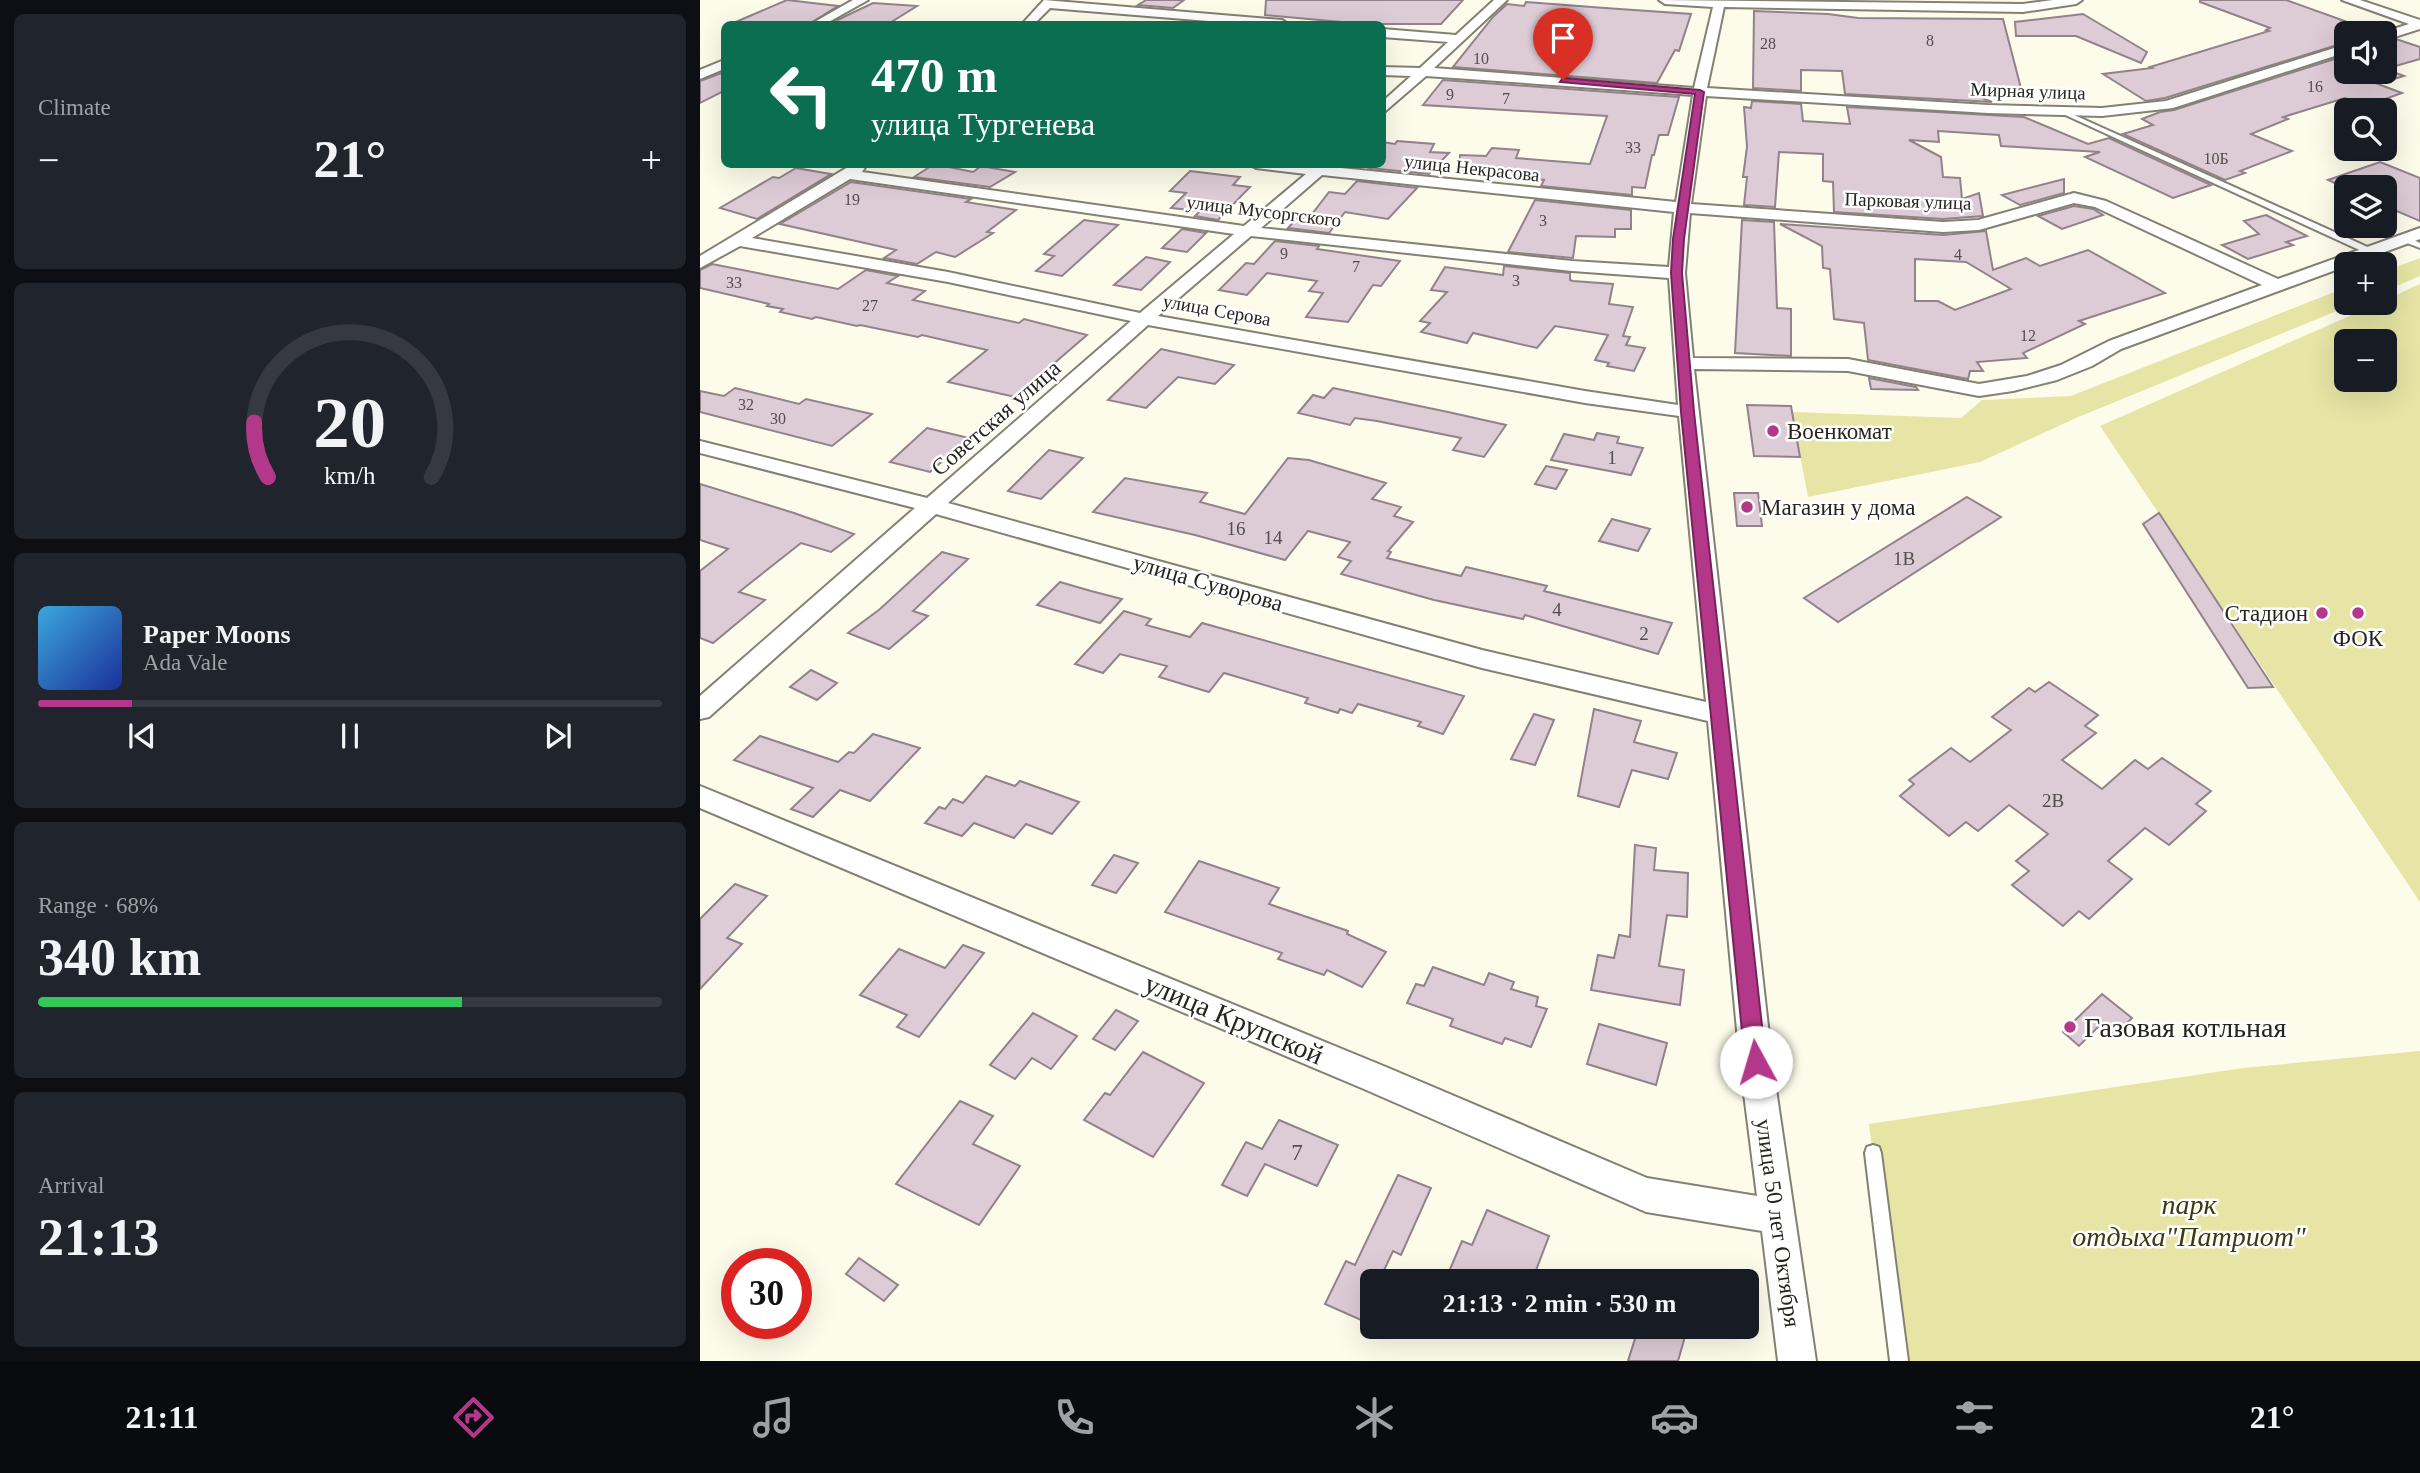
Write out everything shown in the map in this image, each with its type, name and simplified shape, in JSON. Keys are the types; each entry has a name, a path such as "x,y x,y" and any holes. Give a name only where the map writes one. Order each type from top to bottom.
{"street":[{"path":"823,21 862,0"},
{"path":"1386,106 1501,0"},
{"path":"1665,0 2023,8 2076,0"},
{"path":"2348,0 2420,25"},
{"path":"1031,21 1050,2 1250,21"},
{"name":"улица 50 лет Октября","path":"1720,2 1700,92 1678,239 1677,273 1718,714 1776,1216 1797,1361"},
{"path":"2397,32 2420,25"},
{"path":"1386,33 1459,39"},
{"name":"Мирная улица","path":"1386,71 1470,74 1700,92 2063,112 2130,111 2168,105 2334,52"},
{"path":"700,75 721,65"},
{"path":"700,263 857,168"},
{"name":"улица Некрасова","path":"1322,168 1684,208"},
{"name":"Советская улица","path":"700,710 1144,319 1322,168"},
{"name":"улица Мусоргского","path":"848,174 1246,231 1572,266 1677,273"},
{"name":"Парковая улица","path":"1684,208 1953,227 1979,225 2061,200 2088,200 2276,285"},
{"path":"1684,363 1848,365 1979,390 1995,389 2074,368 2099,357 2115,345 2369,251 2415,240"},
{"name":"улица Серова","path":"740,241 947,277 1144,319 1585,397 1688,412"},
{"name":"улица Суворова","path":"700,447 932,506 1482,659 1718,714"},
{"name":"улица Крупской","path":"700,797 1375,1078 1646,1195 1776,1216"}],"lane":[{"path":"2063,112 2369,251"},
{"path":"1873,1153 1899,1361"}],"green space":[{"path":"2420,258 2420,276 2397,286 2397,267"},
{"name":"Стадион","path":"2420,284 2420,902 2100,426 2352,315 2397,315 2397,295"},
{"path":"2334,292 2334,312 2076,418 1980,462 1808,497 1792,412 1961,418 1982,400 2071,396"},
{"name":"парк отдыха\"Патриот\"","path":"2420,1051 2420,1361 1900,1361 1869,1124 2243,1068"}],"building":[{"path":"787,0 838,6 814,21 738,21"},
{"path":"1146,0 1184,0 1173,8 1138,5"},
{"path":"1266,0 1463,0 1441,24 1386,24 1386,21 1331,21 1265,15"},
{"path":"2286,0 2345,21 2334,21 2334,46 2165,98 2146,101 2103,74 2152,68 2150,67 2269,31 2266,30 2270,28 2200,2"},
{"path":"1526,2 1691,14 1679,51 1675,50 1657,83 1453,67 1493,17 1507,4 1524,6"},
{"path":"873,3 917,6 893,21 835,21"},
{"path":"1754,11 1858,18 2003,19 2023,96 1972,94 1992,102 1845,94 1842,71 1801,70 1801,91 1753,88"},
{"path":"2083,14 2147,52 2141,63 2076,36 2016,36 2015,22"},
{"path":"2397,39 2420,47 2420,59 2397,66"},
{"path":"2334,59 2334,84 2378,84 2402,93 2388,98 2334,98 2334,101 2283,117 2288,119 2251,134 2292,151 2240,171 2245,173 2225,180 2123,134 2153,125 2142,119"},
{"path":"721,73 721,92 700,103 700,81"},
{"path":"1443,80 1679,97 1668,135 1659,135 1645,188 1632,187 1632,195 1541,186 1544,180 1459,173 1460,155 1486,156 1492,148 1519,150 1516,158 1590,164 1607,116 1423,105"},
{"path":"1752,101 1801,104 1803,121 1850,124 1847,107 2024,117 2088,144 2109,138 2211,185 2173,198 2085,157 2100,152 2001,146 1999,135 1938,131 1939,142 1909,140 1941,157 1943,177 1960,178 1962,199 1979,193 1983,216 1943,219 1834,212 1833,182 1823,181 1823,154 1779,152 1775,207 1744,205 1747,177 1743,177 1747,147 1744,107 1751,108"},
{"path":"1397,141 1434,144 1430,152 1449,153 1429,174 1369,168 1386,168 1386,143 1395,144"},
{"path":"2380,162 2420,178 2420,221 2397,211 2397,175 2342,175"},
{"path":"796,168 831,174 757,219 720,208 773,177 779,178"},
{"path":"928,168 954,168 973,172 978,168 992,168 1015,172 990,187 914,177"},
{"path":"1190,171 1240,177 1233,185 1250,187 1218,220 1195,216 1200,211 1171,208 1186,193 1170,191"},
{"path":"2064,179 2064,193 2020,205 2002,195"},
{"path":"1357,181 1417,188 1388,219 1345,212 1329,233 1288,228 1298,217 1309,218 1329,192 1345,194"},
{"path":"851,182 971,199 966,202 1016,210 987,232 993,233 955,257 936,252 917,264 884,258 896,250 780,224"},
{"path":"1535,200 1631,210 1631,229 1615,229 1615,237 1576,236 1573,258 1508,252"},
{"path":"2074,206 2093,209 2103,215 2062,229 2038,216"},
{"path":"2266,215 2307,236 2286,242 2293,245 2248,259 2222,245 2259,234 2244,221"},
{"path":"1084,220 1118,225 1062,276 1036,271 1054,256 1044,254"},
{"path":"1742,220 1774,222 1777,308 1791,309 1791,356 1735,353"},
{"path":"1780,224 1943,235 1986,231 1993,270 2026,258 2040,266 2088,250 2165,293 2079,321 2085,324 2023,353 2027,358 1977,362 1983,371 1970,371 1968,379 1868,360 1864,323 1834,319 1830,269 1823,268 1822,246","holes":["1915,259 1966,262 2011,289 1955,310 1938,301 1915,301"]},
{"path":"1182,229 1206,233 1187,252 1162,248"},
{"path":"1275,241 1400,261 1381,286 1373,285 1348,322 1306,317 1323,293 1309,291 1317,281 1267,273 1247,295 1219,290 1246,263 1254,264"},
{"path":"1146,257 1170,262 1141,290 1114,285"},
{"path":"712,264 838,289 866,270 898,276 887,283 925,291 913,300 1019,323 1024,319 1087,335 1015,397 948,382 987,350 922,335 918,337 816,317 812,319 780,312 783,309 767,306 769,304 700,288 700,270"},
{"path":"1504,266 1570,273 1570,280 1573,281 1613,284 1609,304 1633,307 1623,336 1630,337 1626,345 1645,348 1634,371 1607,366 1609,363 1595,360 1608,335 1555,326 1537,348 1473,333 1467,343 1421,332 1430,323 1420,321 1447,292 1431,290 1445,267 1503,275"},
{"path":"1161,349 1234,365 1215,384 1178,377 1146,408 1108,400"},
{"path":"1869,378 1916,387 1918,390 1871,389"},
{"path":"735,388 799,404 806,399 872,414 832,446 700,412 700,391 724,396"},
{"path":"1333,388 1506,425 1484,457 1453,450 1461,438 1377,421 1355,418 1350,425 1298,413 1313,395 1324,398"},
{"name":"Военкомат","path":"1747,405 1791,406 1800,457 1754,456"},
{"path":"927,428 969,438 930,472 890,462"},
{"path":"1597,433 1619,437 1617,443 1643,448 1631,475 1551,460 1564,434 1594,440"},
{"path":"1049,450 1083,458 1041,499 1008,491"},
{"path":"1288,458 1309,460 1386,483 1372,499 1401,507 1394,516 1413,522 1388,551 1391,552 1387,558 1461,576 1466,567 1547,586 1544,591 1672,623 1658,654 1525,615 1523,619 1434,600 1341,574 1351,561 1338,557 1350,542 1308,531 1285,560 1195,535 1093,512 1125,478 1207,493 1200,502 1245,514"},
{"path":"1546,466 1567,470 1556,489 1535,484"},
{"path":"700,484 854,534 831,552 801,543 739,592 765,600 713,643 700,638 700,571 728,549 700,540"},
{"path":"1734,493 1758,493 1762,526 1737,526"},
{"path":"1967,497 2001,517 1838,622 1804,598"},
{"path":"2159,513 2273,687 2248,688 2143,524"},
{"path":"1612,519 1650,529 1638,551 1599,541"},
{"path":"942,552 968,559 913,611 928,616 889,649 848,633 880,609"},
{"path":"1060,582 1122,599 1100,623 1037,605"},
{"path":"1124,611 1151,619 1146,625 1190,637 1202,623 1464,696 1443,734 1418,726 1421,722 1358,704 1352,713 1340,709 1338,713 1305,703 1308,698 1224,673 1209,692 1159,677 1167,666 1120,654 1103,673 1075,664"},
{"path":"811,670 837,683 817,700 790,687"},
{"path":"2049,682 2098,715 2085,726 2096,733 2062,760 2102,789 2135,760 2148,769 2162,758 2211,791 2196,804 2206,811 2169,845 2145,828 2108,861 2132,879 2089,919 2079,911 2063,926 2012,885 2029,871 2016,861 2048,834 2009,805 1978,831 1966,822 1949,836 1900,796 1914,784 1909,780 1951,748 1970,762 2011,730 1992,717 2029,688 2035,692"},
{"path":"1594,709 1641,721 1634,742 1677,753 1668,779 1632,770 1619,807 1578,796"},
{"path":"1534,714 1554,720 1535,765 1511,759"},
{"path":"873,734 920,748 870,801 840,790 813,817 791,809 813,788 734,760 760,736 838,762 849,752 854,753"},
{"path":"986,776 1015,786 1020,781 1079,802 1052,834 1026,824 1014,838 974,823 962,836 925,823 939,807 945,809 953,799 963,803"},
{"path":"1635,845 1656,848 1654,870 1688,873 1687,917 1667,915 1659,966 1684,970 1680,1005 1591,990 1598,955 1614,958 1619,935 1630,937"},
{"path":"1114,855 1138,863 1116,893 1092,885"},
{"path":"1199,861 1279,888 1269,904 1348,931 1347,934 1386,952 1362,987 1327,970 1324,975 1278,959 1282,953 1165,912"},
{"path":"735,884 767,896 727,938 742,944 700,989 700,919"},
{"path":"963,945 984,953 919,1037 897,1027 907,1015 860,995 899,949 945,968"},
{"path":"1433,967 1484,985 1489,973 1514,982 1511,989 1538,997 1536,1006 1547,1009 1531,1047 1505,1038 1502,1044 1450,1026 1453,1019 1407,1003 1416,984 1424,986"},
{"path":"2102,994 2132,1018 2115,1035 2101,1024 2079,1046 2063,1032"},
{"path":"1116,1010 1138,1021 1115,1050 1093,1039"},
{"path":"1033,1013 1077,1036 1051,1069 1032,1058 1015,1079 990,1065"},
{"path":"1599,1024 1667,1043 1656,1085 1587,1064"},
{"path":"1143,1052 1204,1083 1153,1157 1084,1120 1105,1093 1110,1095"},
{"path":"960,1101 993,1116 973,1144 1020,1166 979,1225 896,1184"},
{"path":"1279,1120 1338,1145 1317,1186 1265,1164 1247,1196 1222,1185 1246,1142 1262,1149"},
{"path":"1398,1175 1431,1188 1401,1255 1393,1251 1385,1269 1360,1269 1360,1320 1325,1304 1346,1261 1355,1265"},
{"path":"1487,1210 1549,1236 1537,1269 1450,1269 1462,1241 1472,1245"},
{"path":"859,1258 898,1285 884,1301 846,1274"},
{"path":"1635,1339 1684,1339 1678,1361 1628,1361"}],"place":[{"name":"Военкомат","path":"1773,431"},
{"name":"Магазин у дома","path":"1747,507"},
{"name":"Стадион","path":"2322,613"},
{"name":"ФОК","path":"2358,613"},
{"name":"Газовая котльная","path":"2070,1027"}],"route":[{"path":"1563,80 1700,92 1678,239 1677,273 1718,714 1756,1062"}]}
